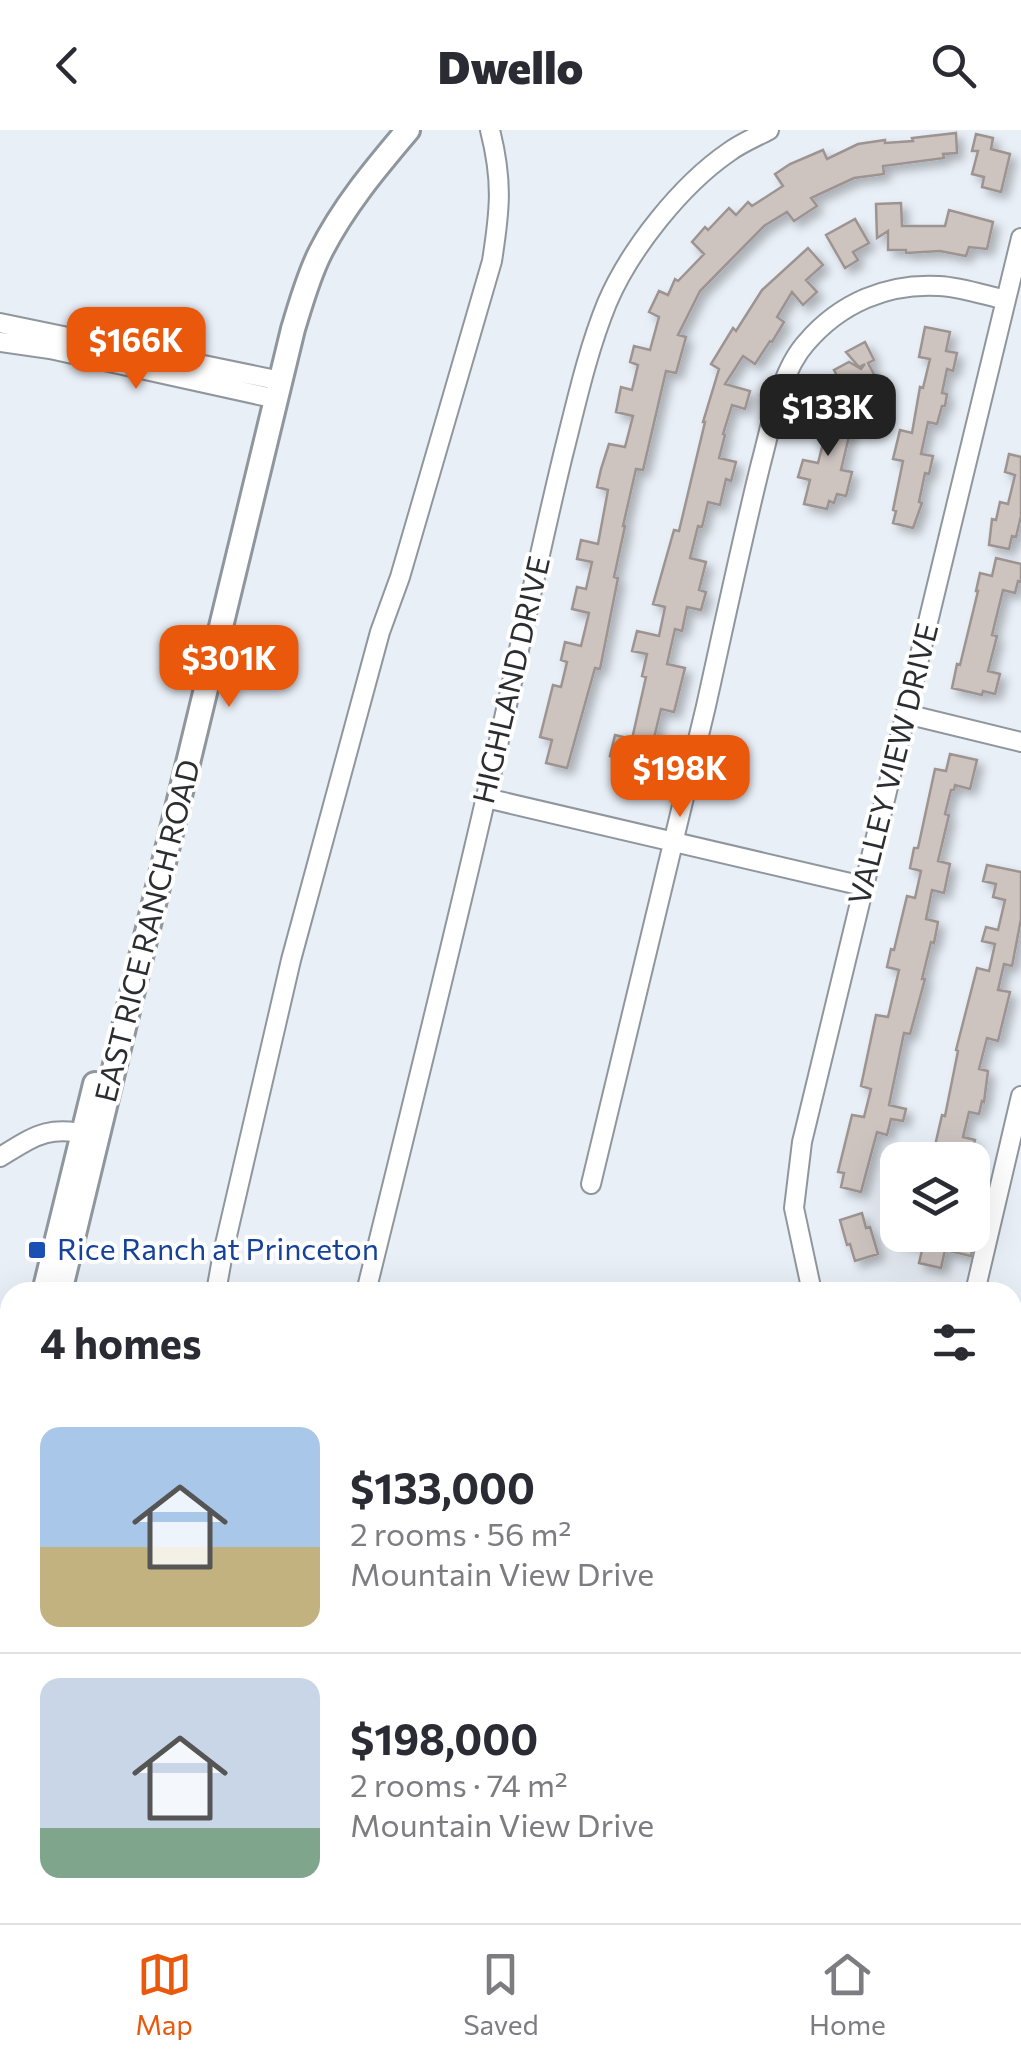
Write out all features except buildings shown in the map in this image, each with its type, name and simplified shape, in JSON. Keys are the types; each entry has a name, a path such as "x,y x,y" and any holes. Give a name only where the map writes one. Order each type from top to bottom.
{"main road":[{"name":"EAST RICE RANCH ROAD","path":"273,388 282,325 309,251 344,192 393,130"},
{"name":"EAST RICE RANCH ROAD","path":"62,1282 90,1134 273,388 318,256 353,198 408,130"},
{"name":"EAST RICE RANCH ROAD","path":"47,1282 90,1134"}],"street":[{"path":"218,1282 290,960 380,632 400,577 492,260 499,216 499,166 490,130"},
{"name":"HIGHLAND DRIVE","path":"368,1282 486,798 582,379 607,303 646,237 699,177 729,152 769,130"},
{"name":"VALLEY VIEW DRIVE","path":"810,1282 794,1208 802,1142 1021,238"},
{"path":"591,1184 784,383 802,346 824,324 850,305 885,291 942,286 1006,300"},
{"path":"0,322 273,388"},
{"path":"0,342 273,388"},
{"path":"906,714 1021,742"},
{"path":"486,798 864,886"},
{"path":"977,1282 1021,1096"},
{"path":"0,1157 38,1133 90,1134"}],"place":[{"name":"Rice Ranch at Princeton","path":"37,1250"}]}
